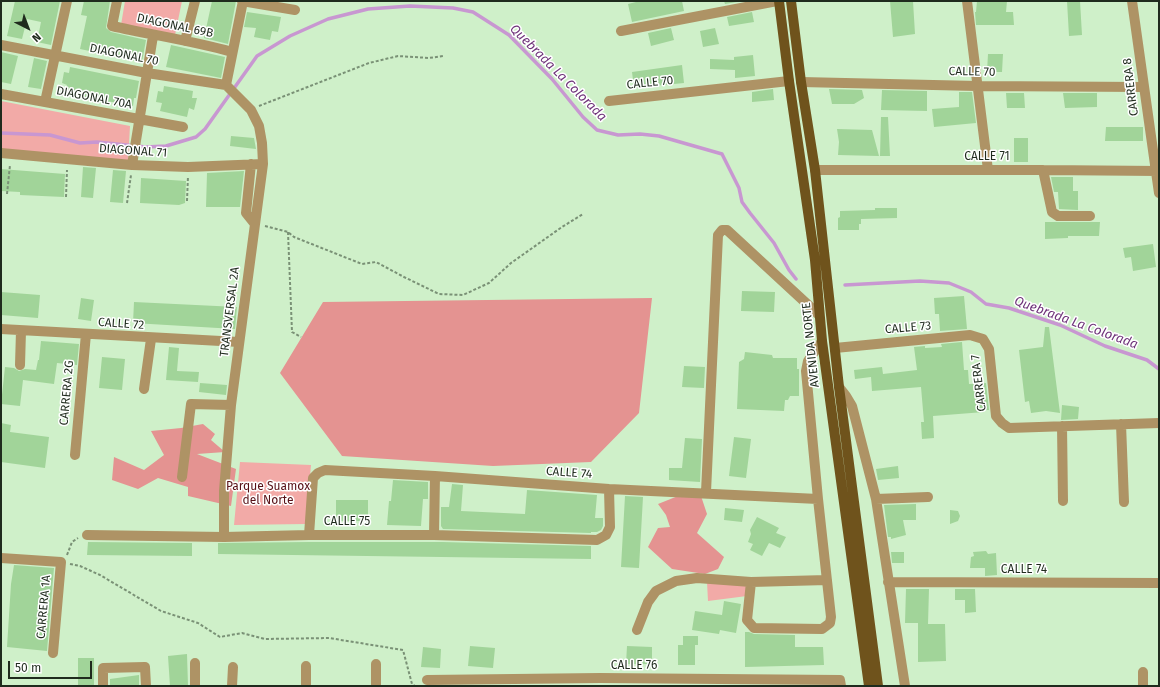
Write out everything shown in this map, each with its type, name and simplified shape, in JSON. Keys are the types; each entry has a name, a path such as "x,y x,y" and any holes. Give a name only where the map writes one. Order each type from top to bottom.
{"main road":[{"name":"AVENIDA NORTE","path":"778,1 815,260 822,341 869,686"},
{"name":"AVENIDA NORTE","path":"790,1 815,170 839,387 878,686"}],"street":[{"path":"46,102 67,1"},
{"name":"DIAGONAL 69B","path":"117,1 112,26 232,52"},
{"path":"185,41 195,1"},
{"path":"226,85 242,1 295,10"},
{"path":"621,31 778,1"},
{"path":"967,1 988,170"},
{"name":"CARRERA 8","path":"1132,1 1159,193"},
{"path":"132,165 153,36"},
{"name":"DIAGONAL 70","path":"1,45 147,73 226,85"},
{"name":"CALLE 70","path":"609,101 789,81"},
{"name":"CALLE 70","path":"801,82 977,86 1143,87"},
{"name":"TRANSVERSAL 2A","path":"224,537 224,491 231,405 263,164 262,143 259,126 251,110 226,85"},
{"name":"DIAGONAL 70A","path":"1,94 183,127"},
{"name":"DIAGONAL 71","path":"6,153 132,165 188,167 263,164"},
{"path":"252,164 246,213 254,223"},
{"name":"CALLE 71","path":"815,170 1157,171"},
{"path":"1042,170 1052,212 1054,214 1058,216 1090,216"},
{"path":"706,492 718,235 722,230 727,230 819,315"},
{"name":"CALLE 72","path":"1,329 239,342"},
{"path":"20,365 21,331"},
{"name":"CARRERA 2G","path":"75,455 86,334"},
{"name":"CALLE 73","path":"835,348 970,335 983,340"},
{"path":"144,389 151,338"},
{"name":"CARRERA 7","path":"983,340 989,349 996,416 1002,423 1009,428 1062,426"},
{"path":"751,582 747,620 754,628 822,629 830,623 831,617 806,371 808,361 822,341"},
{"path":"839,387 852,406 876,499 905,686"},
{"path":"182,477 191,404 231,405"},
{"path":"1063,501 1062,426 1159,423"},
{"path":"1121,424 1124,502"},
{"name":"CALLE 74","path":"309,535 314,478 318,473 325,470 435,476 609,489 706,492 818,499"},
{"path":"434,535 435,476"},
{"name":"CALLE 75","path":"87,535 224,537 434,535 597,540 606,535 610,527 609,489"},
{"path":"876,499 928,497"},
{"path":"1,558 61,562"},
{"name":"CARRERA 1A","path":"53,653 61,562"},
{"path":"637,630 648,602 656,591 676,581 697,578 751,582 827,580"},
{"name":"CALLE 74","path":"888,582 1159,583"},
{"path":"195,663 195,686"},
{"path":"376,664 376,686"},
{"path":"306,666 306,686"},
{"path":"103,686 103,668 146,667 146,686"},
{"path":"232,667 232,686"},
{"path":"1143,672 1143,686"},
{"name":"CALLE 76","path":"428,680 444,683 841,683"}],"path":[{"path":"251,110 369,63 398,56 429,58 443,56"},
{"path":"6,153 7,194"},
{"path":"66,197 68,159"},
{"path":"127,203 132,165"},
{"path":"187,201 188,167"},
{"path":"254,223 288,232 294,237 362,264 376,262 404,278 439,294 463,295 489,283 511,263 562,226 583,214"},
{"path":"288,232 292,332 302,337"},
{"path":"87,535 79,537 72,542 68,553 61,562 80,566 100,575 162,610 198,623 220,637 242,633 265,639 328,638 403,650 412,684 415,686"}],"green space":[{"path":"125,1 182,1 175,35 121,25"},
{"path":"1,101 130,126 128,162 1,149"},
{"name":"Parque Suamox del Norte","path":"240,462 311,465 306,524 234,525"},
{"path":"707,582 747,584 747,596 708,601"}],"shaded area":[{"path":"652,298 639,413 591,462 493,466 342,456 280,373 323,302"},
{"path":"203,424 215,434 211,440 225,452 197,454 236,469 231,506 188,496 188,487 158,478 138,489 112,480 114,457 144,470 164,455 151,431"},
{"path":"700,493 707,514 697,533 724,557 718,569 705,574 672,569 648,547 658,528 670,527 666,515 658,504 683,494"}],"building":[{"path":"15,1 60,1 51,45 37,42 41,22 27,19 22,39 7,36"},
{"path":"84,1 110,1 106,28 111,32 146,40 142,62 80,49 87,16 81,15"},
{"path":"212,1 236,1 228,44 204,38"},
{"path":"640,1 682,1 684,11 632,22 628,4"},
{"path":"724,1 743,1 725,4"},
{"path":"890,1 913,1 915,34 893,37"},
{"path":"977,1 1007,1 1006,12 1013,12 1014,25 976,25 975,12"},
{"path":"1067,1 1080,1 1082,35 1069,36"},
{"path":"247,12 281,17 278,32 272,31 270,40 254,37 256,28 244,27"},
{"path":"752,12 754,22 729,26 727,17"},
{"path":"671,28 674,40 651,46 648,33"},
{"path":"715,28 719,44 703,47 700,31"},
{"path":"171,45 225,57 221,78 166,67"},
{"path":"1,52 18,56 11,84 1,82"},
{"path":"988,54 1003,54 1002,72 987,72"},
{"path":"753,55 755,76 735,78 735,70 710,69 710,59 734,60 734,57"},
{"path":"34,58 47,61 41,89 28,87"},
{"path":"682,65 684,83 634,88 632,72"},
{"path":"70,67 139,81 133,106 65,93 67,85 62,83 64,72 69,73"},
{"path":"164,86 193,91 192,98 197,98 194,110 189,108 187,117 160,111 162,103 156,102 158,91 163,92"},
{"path":"773,89 774,100 752,102 752,92"},
{"path":"829,89 862,90 864,98 854,104 832,104"},
{"path":"882,90 927,91 927,111 881,110"},
{"path":"959,92 972,92 976,123 934,127 932,109 959,107"},
{"path":"1006,93 1024,93 1025,108 1007,108"},
{"path":"1063,93 1097,93 1097,107 1065,108"},
{"path":"881,117 888,117 890,156 880,156"},
{"path":"1106,127 1143,127 1143,141 1105,141"},
{"path":"837,129 872,130 879,156 838,155 839,142"},
{"path":"231,136 254,138 256,149 230,146"},
{"path":"1014,138 1028,138 1028,162 1014,162"},
{"path":"83,167 96,168 93,198 81,197"},
{"path":"1,169 65,174 64,197 20,195 20,192 1,191"},
{"path":"113,170 126,171 123,203 110,202"},
{"path":"244,171 240,207 206,207 207,173"},
{"path":"1051,177 1073,177 1073,191 1078,191 1078,210 1059,209 1058,192 1054,192"},
{"path":"141,178 186,181 185,203 179,205 140,203"},
{"path":"875,208 897,208 897,218 861,219 859,230 838,230 838,218 840,217 840,211 875,210"},
{"path":"1045,222 1100,222 1099,236 1068,236 1068,238 1045,239"},
{"path":"1153,244 1156,267 1133,271 1131,257 1125,258 1123,248"},
{"path":"742,291 775,292 774,312 741,311"},
{"path":"1,292 40,295 38,318 1,315"},
{"path":"964,296 967,329 940,331 939,314 935,314 934,298"},
{"path":"81,298 94,300 91,321 78,319"},
{"path":"134,302 237,307 235,329 133,323"},
{"path":"1045,327 1049,327 1060,413 1046,411 1031,413 1029,401 1025,402 1019,350 1043,347"},
{"path":"41,341 79,344 77,365 57,363 54,384 23,380 20,406 1,404 5,367 14,368 19,371 25,369 36,370 39,360"},
{"path":"962,342 964,370 968,370 969,384 986,383 989,410 983,410 984,412 933,416 934,438 922,439 921,422 924,422 921,387 872,391 871,377 855,379 854,370 882,367 883,374 917,370 914,347 942,347 941,344"},
{"path":"169,347 179,348 177,371 199,372 198,382 166,380"},
{"path":"745,352 772,355 773,358 797,358 797,369 799,369 799,396 790,396 788,400 785,400 784,411 737,409 739,362 744,359"},
{"path":"102,357 125,359 122,390 99,388"},
{"path":"684,366 705,367 704,388 682,387"},
{"path":"200,383 227,385 226,395 199,392"},
{"path":"1062,405 1079,407 1078,419 1061,420"},
{"path":"1,423 11,425 10,432 49,437 45,468 1,462"},
{"path":"734,437 751,439 746,478 729,476"},
{"path":"685,438 702,439 700,482 669,480 669,468 682,468"},
{"path":"898,466 899,478 878,480 876,469"},
{"path":"393,480 428,482 428,499 423,499 421,526 387,525"},
{"path":"452,484 463,485 461,511 525,514 527,490 597,495 595,518 603,518 603,526 601,530 591,533 443,529 441,526 441,507 449,507"},
{"path":"625,496 643,497 639,568 621,567"},
{"path":"336,500 368,500 368,521 336,521"},
{"path":"916,504 916,520 903,520 906,535 891,539 891,537 888,537 884,505"},
{"path":"725,508 744,510 742,522 724,520"},
{"path":"950,510 958,511 960,516 958,521 950,524"},
{"path":"757,517 779,528 776,533 786,537 780,548 769,543 762,556 750,550 753,544 748,542 751,534 750,530"},
{"path":"88,542 192,543 192,556 87,555"},
{"path":"442,542 591,546 591,559 218,554 218,543"},
{"path":"986,551 988,554 996,553 997,575 985,576 985,568 970,568 971,557 974,556 973,552"},
{"path":"891,552 904,552 904,563 892,563"},
{"path":"14,565 54,568 47,651 7,647 11,584"},
{"path":"906,589 929,589 928,624 945,624 946,661 918,662 918,623 905,623"},
{"path":"955,589 975,589 976,612 965,613 965,600 955,600"},
{"path":"724,601 741,604 736,633 720,630 719,634 692,630 695,611 722,615"},
{"path":"745,632 754,634 795,635 795,647 823,647 824,665 745,667"},
{"path":"683,636 698,636 698,645 695,645 695,665 678,665 678,645 683,645"},
{"path":"470,646 495,648 493,668 468,666"},
{"path":"627,646 652,647 652,664 626,664"},
{"path":"423,647 441,649 440,668 421,667"},
{"path":"187,654 188,686 170,686 168,656"},
{"path":"78,658 94,658 94,686 78,686"},
{"path":"139,675 139,686 110,686 110,679"}],"waterway":[{"name":"Quebrada La Colorada","path":"1,133 50,135 80,143 97,142 146,147 166,146 196,137 205,129 257,56 290,36 328,19 368,9 410,6 453,8 473,12 509,35 552,79 583,117 597,130 618,135 640,134 659,136 722,154 739,188 742,202 774,243 789,270 796,279"},
{"name":"Quebrada La Colorada","path":"845,285 920,281 949,283 971,292 986,304 1009,308 1060,325 1105,346 1147,360 1159,369"}]}
